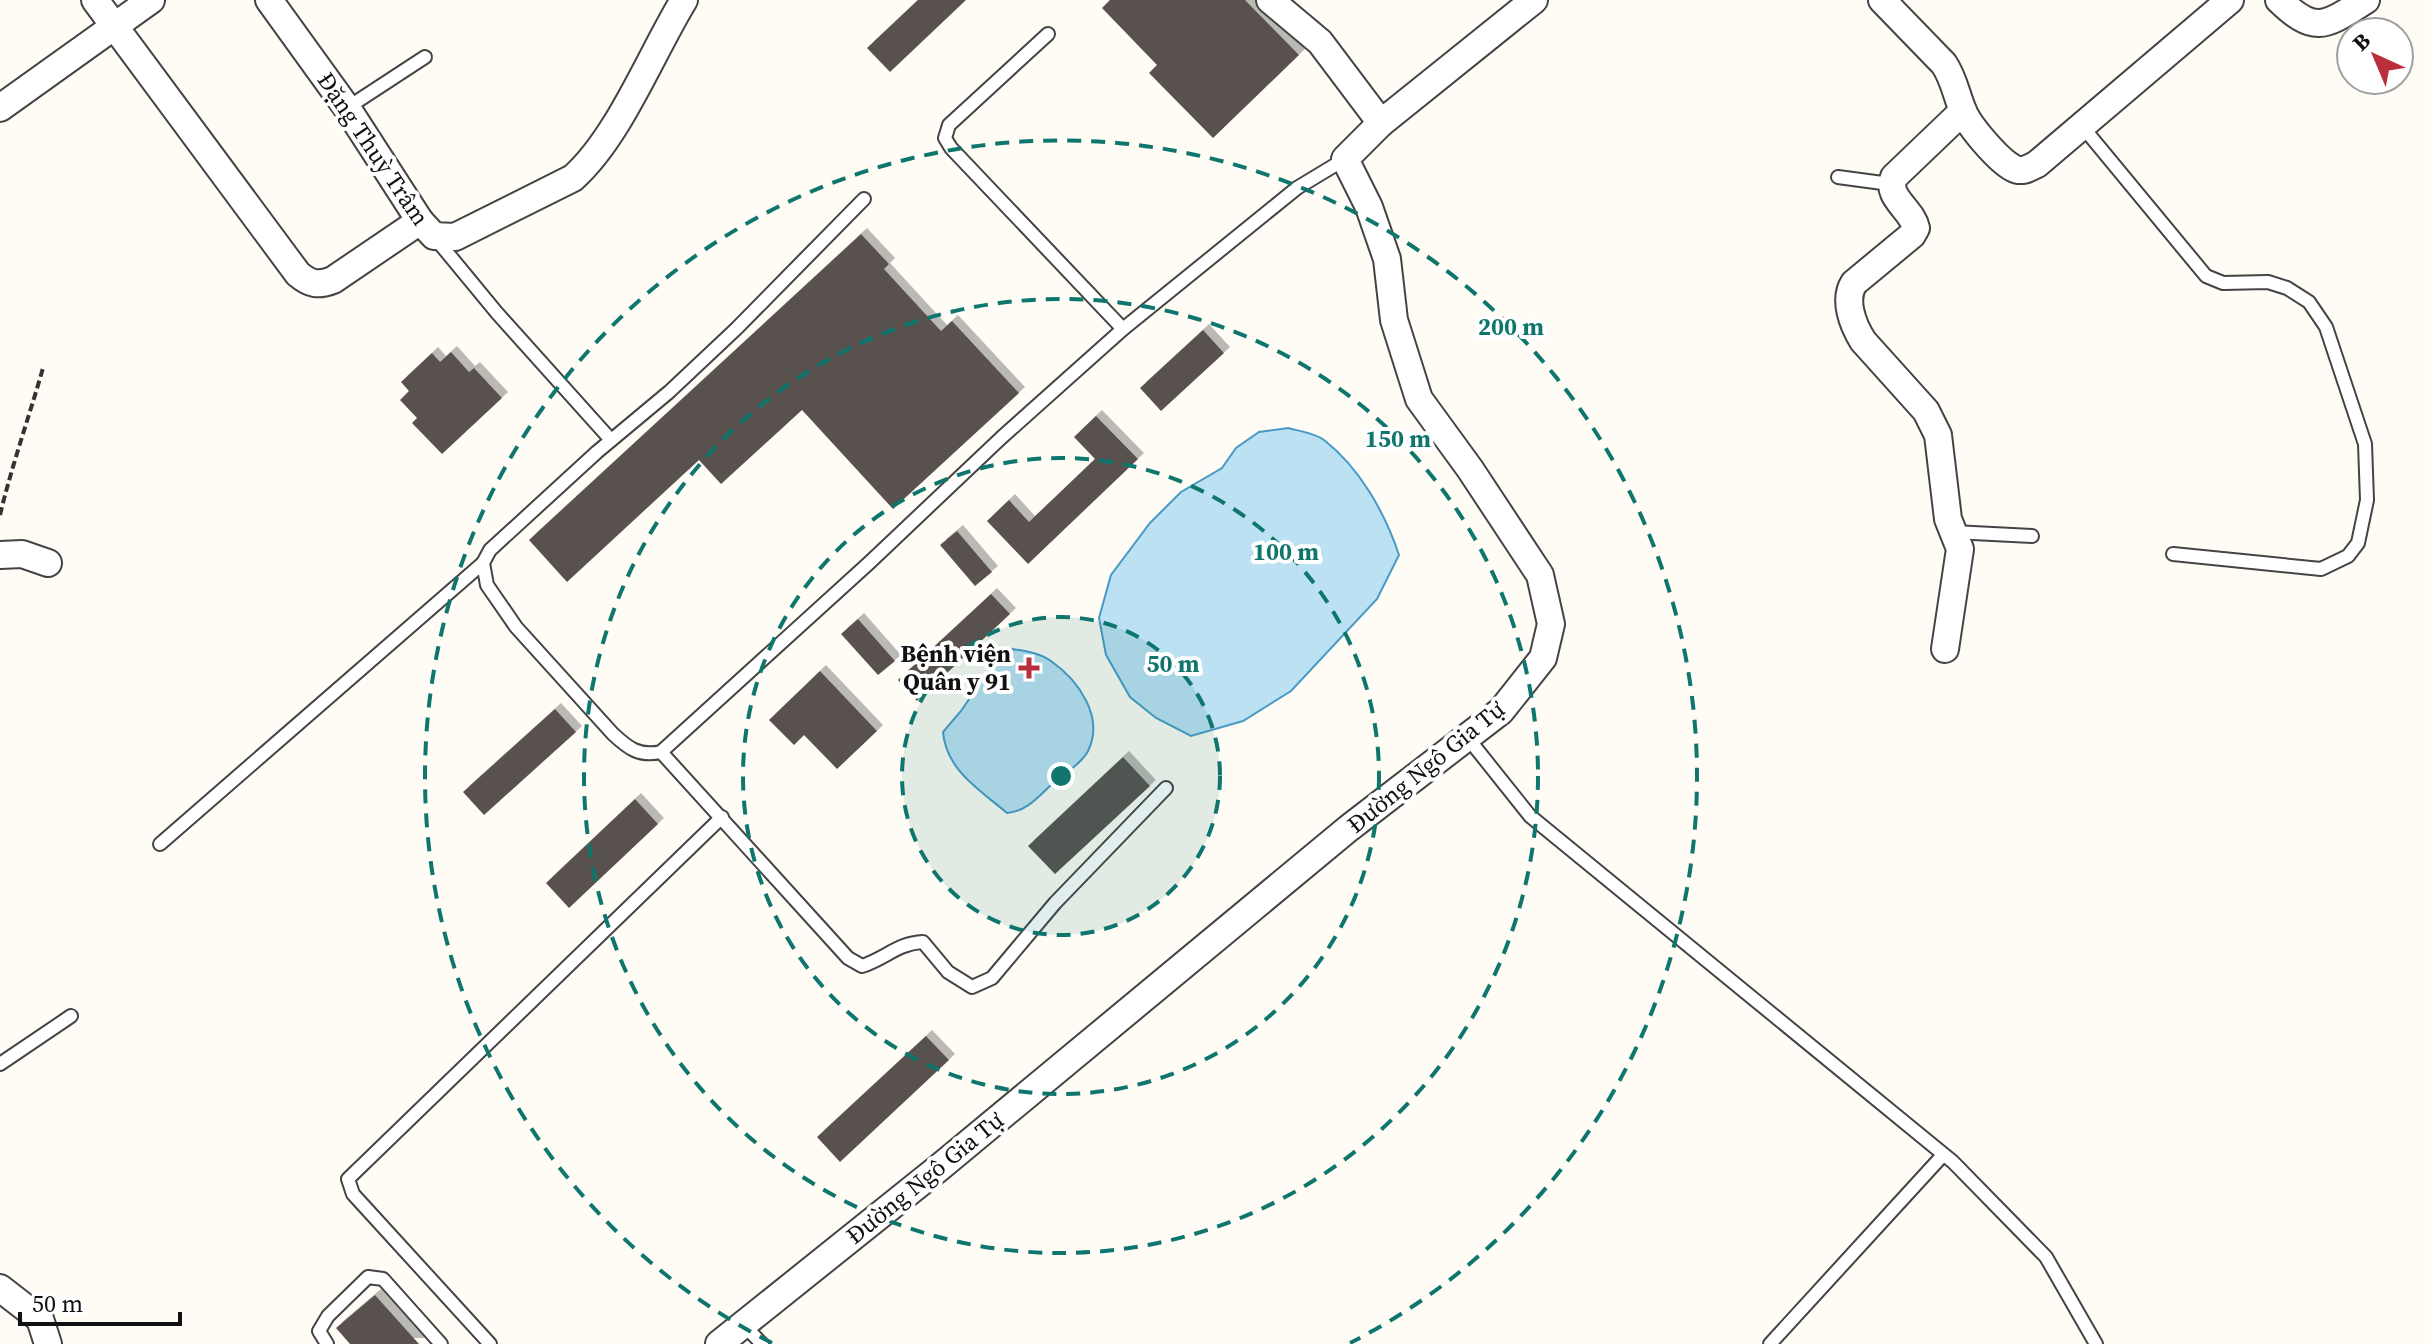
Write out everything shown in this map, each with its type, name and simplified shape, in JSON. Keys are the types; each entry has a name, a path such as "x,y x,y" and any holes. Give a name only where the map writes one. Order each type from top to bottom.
{"street":[{"path":"95,0 298,274 309,282 321,285 333,280 427,229"},
{"path":"0,108 151,0"},
{"name":"Đặng Thuỳ Trâm","path":"269,0 347,108 427,229 455,237 573,178 585,167 603,144 684,0"},
{"path":"1270,0 1320,42 1381,123"},
{"path":"1345,159 1381,123 1534,0"},
{"path":"1882,0 1952,75 1963,111 1980,137 2013,168 2024,171 2037,164 2082,126 2223,2"},
{"path":"2279,0 2303,21 2317,25 2366,0"},
{"path":"1945,649 1960,549 1948,519 1938,435 1933,422 1856,330 1849,291 1854,283 1912,235 1916,228 1915,220 1892,192 1890,184 1963,111"},
{"name":"Đường Ngô Gia Tự","path":"719,1344 1122,1018 1349,828 1501,711 1543,658 1551,624 1540,575 1419,399 1394,320 1387,259 1369,207 1345,159"},
{"path":"0,555 22,554 48,563"},
{"path":"0,1288 40,1319 48,1344"}],"lane":[{"path":"1048,34 949,125 945,138 951,148 1123,329"},
{"path":"347,108 425,57"},
{"path":"2082,126 2206,276 2223,283 2268,282 2287,288 2309,302 2326,327 2365,444 2367,500 2358,543 2348,556 2321,569 2173,554"},
{"path":"483,563 487,585 516,627 613,734 631,750 648,755 661,752 1123,329 1297,188 1345,159"},
{"path":"1838,177 1890,184"},
{"path":"160,844 483,563 490,550 714,350 864,199"},
{"path":"427,229 497,313 611,440"},
{"path":"1953,532 2032,536"},
{"path":"1467,737 1530,816 1943,1155 2046,1257 2096,1344"},
{"path":"661,752 848,958 862,966 879,961 906,942 923,942 948,972 972,987 992,978 1055,903 1166,788"},
{"path":"490,1344 353,1194 348,1179 722,817"},
{"path":"0,1064 71,1016"},
{"path":"1770,1344 1943,1155"},
{"path":"327,1344 319,1331 328,1316 368,1277 373,1276 383,1279 441,1344"},
{"path":"743,1324 762,1344"}],"path":[{"path":"0,515 13,461 25,432 43,368"}],"water":[{"path":"1288,428 1320,438 1349,464 1379,508 1399,555 1377,599 1291,691 1243,721 1191,736 1156,718 1130,697 1106,655 1099,618 1111,575 1150,523 1181,492 1222,468 1236,448 1259,432"},
{"path":"1004,648 1040,655 1061,669 1086,700 1093,725 1088,751 1081,760 1031,803 1007,813 957,768 950,757 943,732"}],"building":[{"path":"918,0 966,0 890,72 867,48"},
{"path":"1110,0 1245,0 1299,55 1213,138 1149,73 1157,65 1102,8"},
{"path":"861,234 889,264 884,269 941,331 952,321 1019,393 893,509 802,410 721,484 699,460 567,582 529,540"},
{"path":"1203,330 1224,353 1161,411 1140,388"},
{"path":"451,352 469,372 474,368 502,398 442,454 412,423 417,418 400,400 409,391 401,382 432,353 440,362"},
{"path":"1096,416 1138,459 1028,564 987,521 1009,500 1029,522 1095,459 1074,437"},
{"path":"957,531 992,572 975,586 940,545"},
{"path":"991,594 1010,614 917,701 898,680"},
{"path":"858,619 895,661 878,675 841,634"},
{"path":"820,671 877,731 837,769 804,735 794,745 769,720"},
{"path":"555,709 576,732 484,815 463,792"},
{"path":"1123,757 1150,786 1055,874 1028,846"},
{"path":"635,799 658,824 569,908 546,883"},
{"path":"926,1036 949,1060 840,1162 817,1137"},
{"path":"375,1295 419,1344 350,1344 336,1328"}],"place":[{"name":"Bệnh viện Quân y 91","path":"1029,668"}]}
